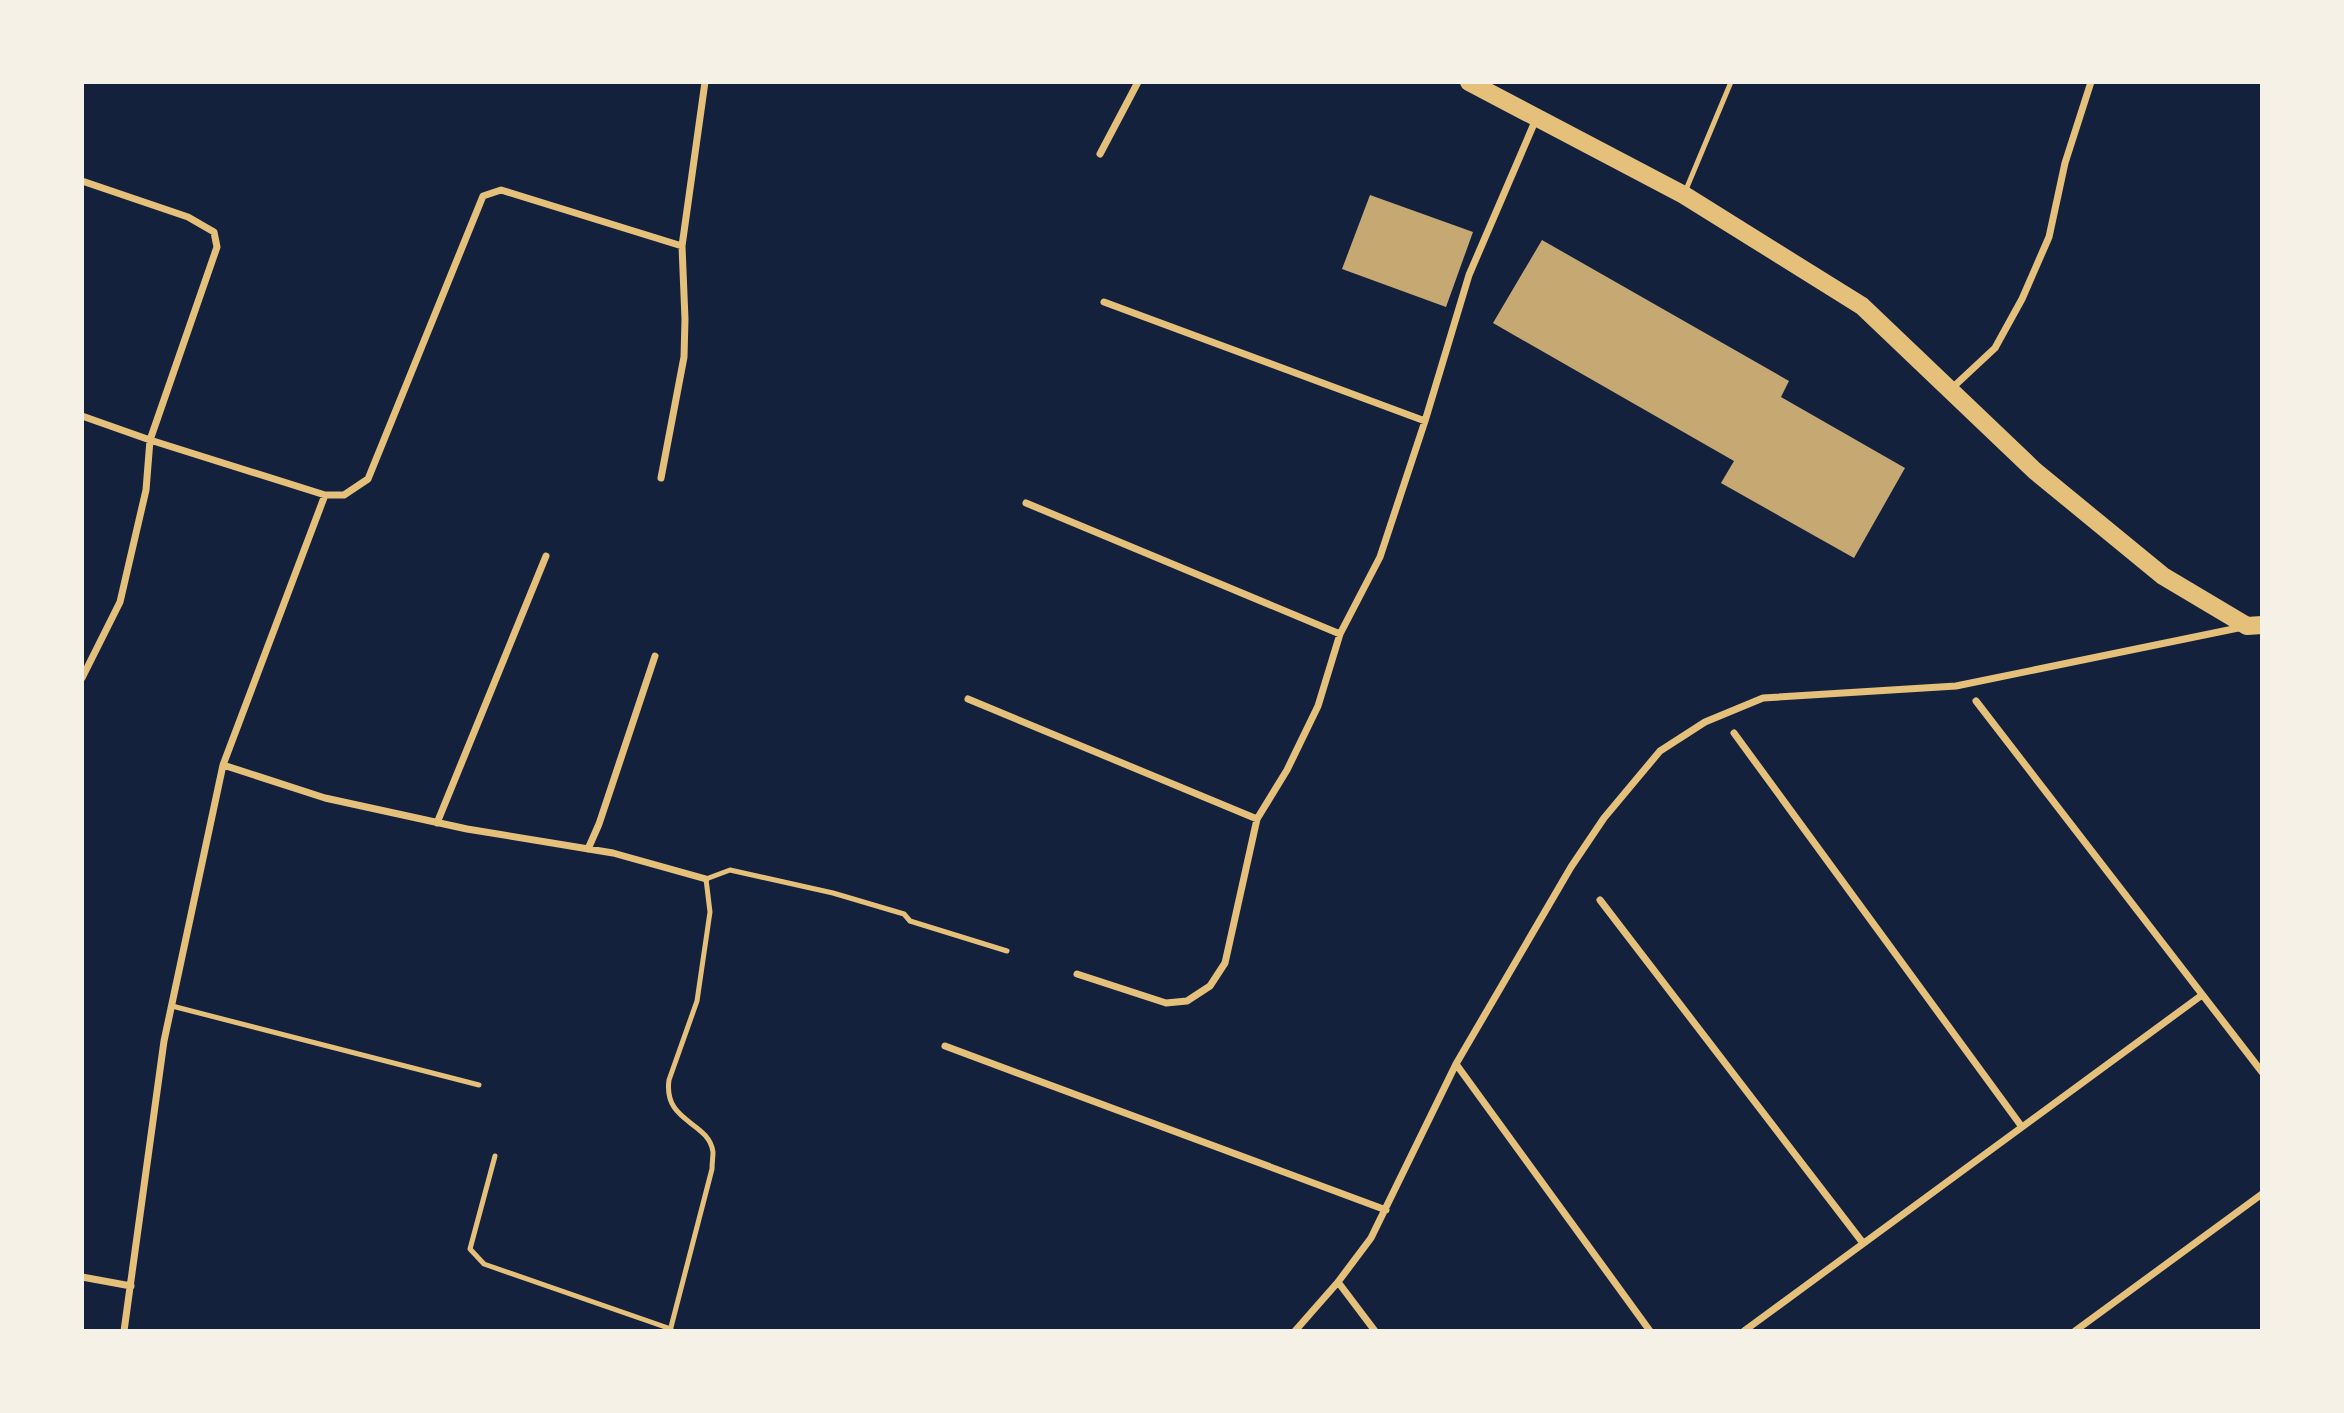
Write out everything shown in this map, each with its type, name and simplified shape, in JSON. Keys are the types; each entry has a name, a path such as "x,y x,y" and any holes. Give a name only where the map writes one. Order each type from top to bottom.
{"main road":[{"path":"1469,82 1684,195 1861,306 2035,471 2163,576 2254,626"}],"street":[{"path":"661,478 684,357 682,246 705,82"},
{"path":"1100,154 1138,82"},
{"path":"1949,391 1995,348 2022,299 2049,237 2065,163 2091,82"},
{"path":"1077,974 1166,1003 1187,1001 1210,986 1225,963 1257,819 1287,771 1318,706 1340,634 1380,556 1425,421 1469,275 1537,117"},
{"path":"82,181 188,217 214,232 217,247 150,440 146,490 120,602 82,678"},
{"path":"82,416 325,495 344,495 368,480 483,196 501,190 682,246"},
{"path":"1104,302 1425,421"},
{"path":"124,1331 164,1041 223,765 325,495"},
{"path":"1026,503 1340,634"},
{"path":"437,822 546,555"},
{"path":"1295,1331 1338,1282 1371,1238 1456,1064 1571,867 1604,818 1660,751 1705,722 1763,698 1956,686 2254,626"},
{"path":"588,849 599,824 655,656"},
{"path":"968,699 1257,819"},
{"path":"1976,701 2262,1072"},
{"path":"1734,733 2022,1127"},
{"path":"223,765 326,798 437,822 612,853 706,879"},
{"path":"1600,900 1863,1243"},
{"path":"1744,1331 2202,995"},
{"path":"945,1046 1386,1210"},
{"path":"1456,1064 1650,1331"},
{"path":"2075,1331 2262,1194"},
{"path":"82,1277 131,1286"},
{"path":"1338,1282 1375,1331"}],"lane":[{"path":"1684,195 1731,82"},
{"path":"495,1156 470,1249 484,1264 670,1330 712,1169 713,1151 708,1139 672,1106 667,1092 696,1001 710,912 706,879 730,870 833,893 904,914 910,921 1007,951"},
{"path":"172,1006 479,1085"}],"building":[{"path":"1370,195 1473,232 1446,307 1342,269"},
{"path":"1542,240 1789,381 1781,397 1905,468 1854,558 1721,483 1734,461 1493,323"}]}
